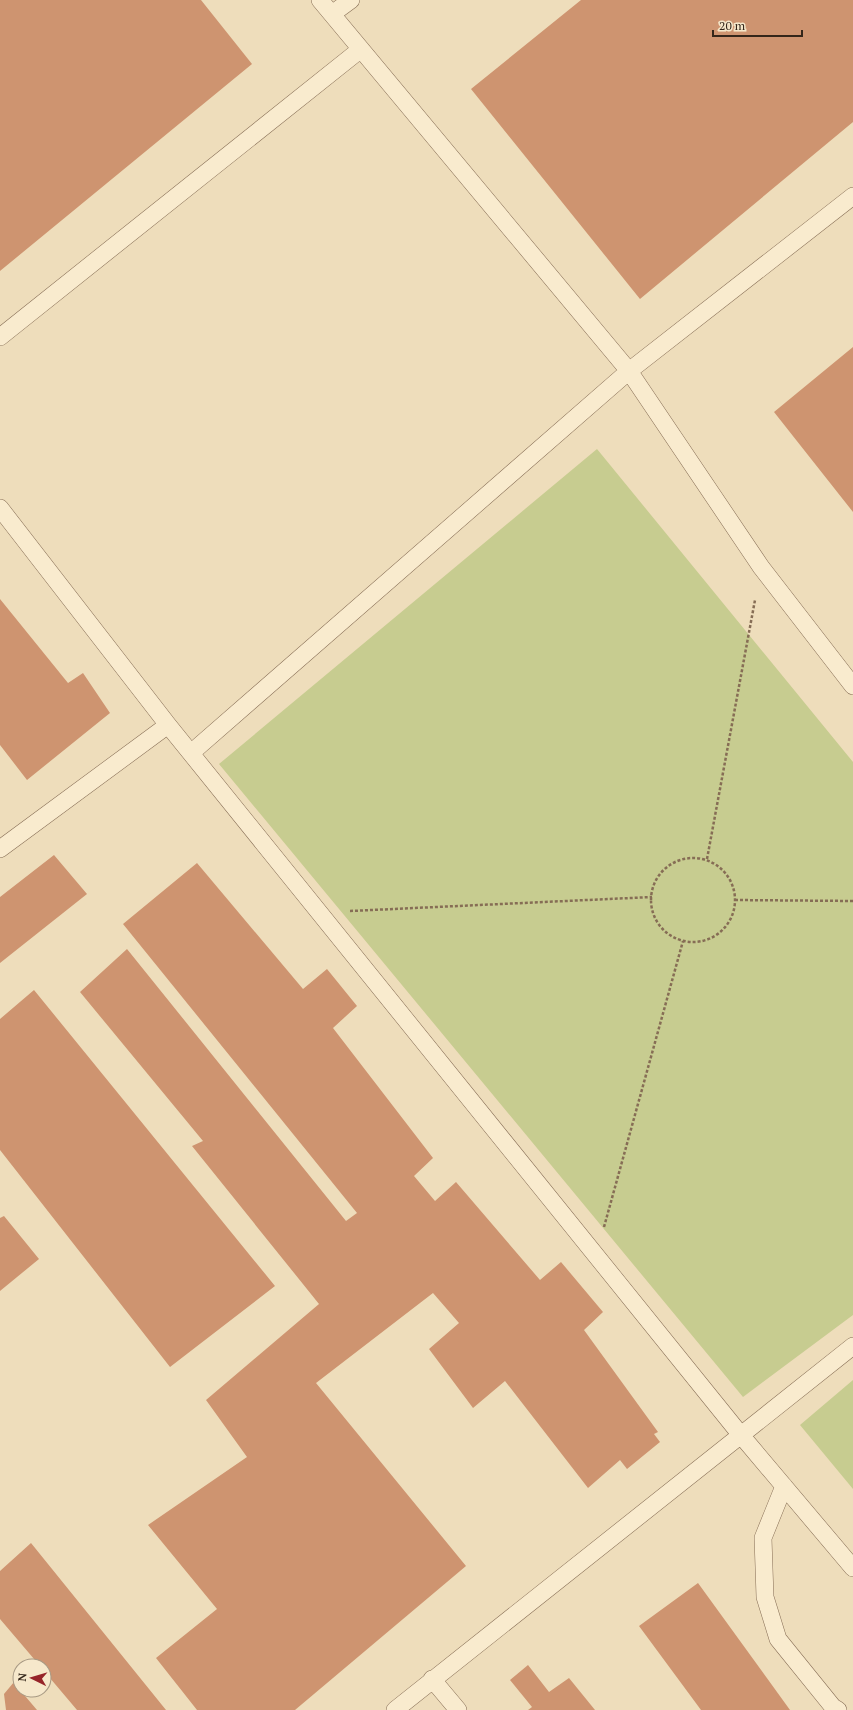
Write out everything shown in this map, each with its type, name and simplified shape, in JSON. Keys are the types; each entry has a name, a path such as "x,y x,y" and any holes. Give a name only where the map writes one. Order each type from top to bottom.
{"lane":[{"path":"320,0 629,371 761,567 853,686"},
{"path":"332,14 351,0"},
{"path":"0,337 361,49"},
{"path":"191,753 629,371 853,196"},
{"path":"0,508 168,725 740,1434 853,1568"},
{"path":"0,849 168,725"},
{"path":"395,1710 740,1434 853,1346"},
{"path":"784,1486 763,1538 765,1597 778,1639 833,1707 838,1710"},
{"path":"432,1679 458,1710"}],"path":[{"path":"706,859 761,567"},
{"path":"694,857 706,859 718,865 728,876 734,889 735,904 731,918 723,930 711,938 697,942 683,941 670,934 660,925 653,912 652,897 654,885 661,874 670,865 681,859 694,857"},
{"path":"320,912 652,897"},
{"path":"735,900 853,901"},
{"path":"596,1256 683,941"}],"green space":[{"path":"597,449 853,762 853,1315 743,1397 219,764"},
{"path":"853,1380 853,1489 800,1425"}],"building":[{"path":"0,0 201,0 252,64 0,271"},
{"path":"581,0 853,0 853,122 640,299 471,89"},
{"path":"853,347 853,512 774,412"},
{"path":"0,599 68,683 83,673 110,713 27,780 0,745"},
{"path":"54,855 87,894 0,963 0,897"},
{"path":"197,863 303,989 327,969 357,1006 333,1028 433,1158 414,1176 435,1201 456,1182 540,1280 561,1262 603,1312 584,1330 658,1432 654,1434 660,1442 627,1469 620,1460 588,1488 505,1381 473,1408 429,1349 459,1323 433,1293 316,1383 466,1566 295,1710 197,1710 156,1658 217,1609 148,1525 247,1457 206,1400 319,1304 192,1146 203,1141 80,992 127,949 346,1221 357,1213 123,924"},
{"path":"34,990 275,1286 170,1367 0,1150 0,1019"},
{"path":"4,1216 39,1259 0,1291 0,1218"},
{"path":"31,1543 166,1710 77,1710 52,1680 52,1658 33,1658 0,1619 0,1571"},
{"path":"698,1583 790,1710 701,1710 639,1626"},
{"path":"528,1665 549,1692 569,1678 595,1710 528,1710 532,1707 510,1680"},
{"path":"12,1684 12,1698 27,1698 37,1710 6,1710 4,1694"}]}
